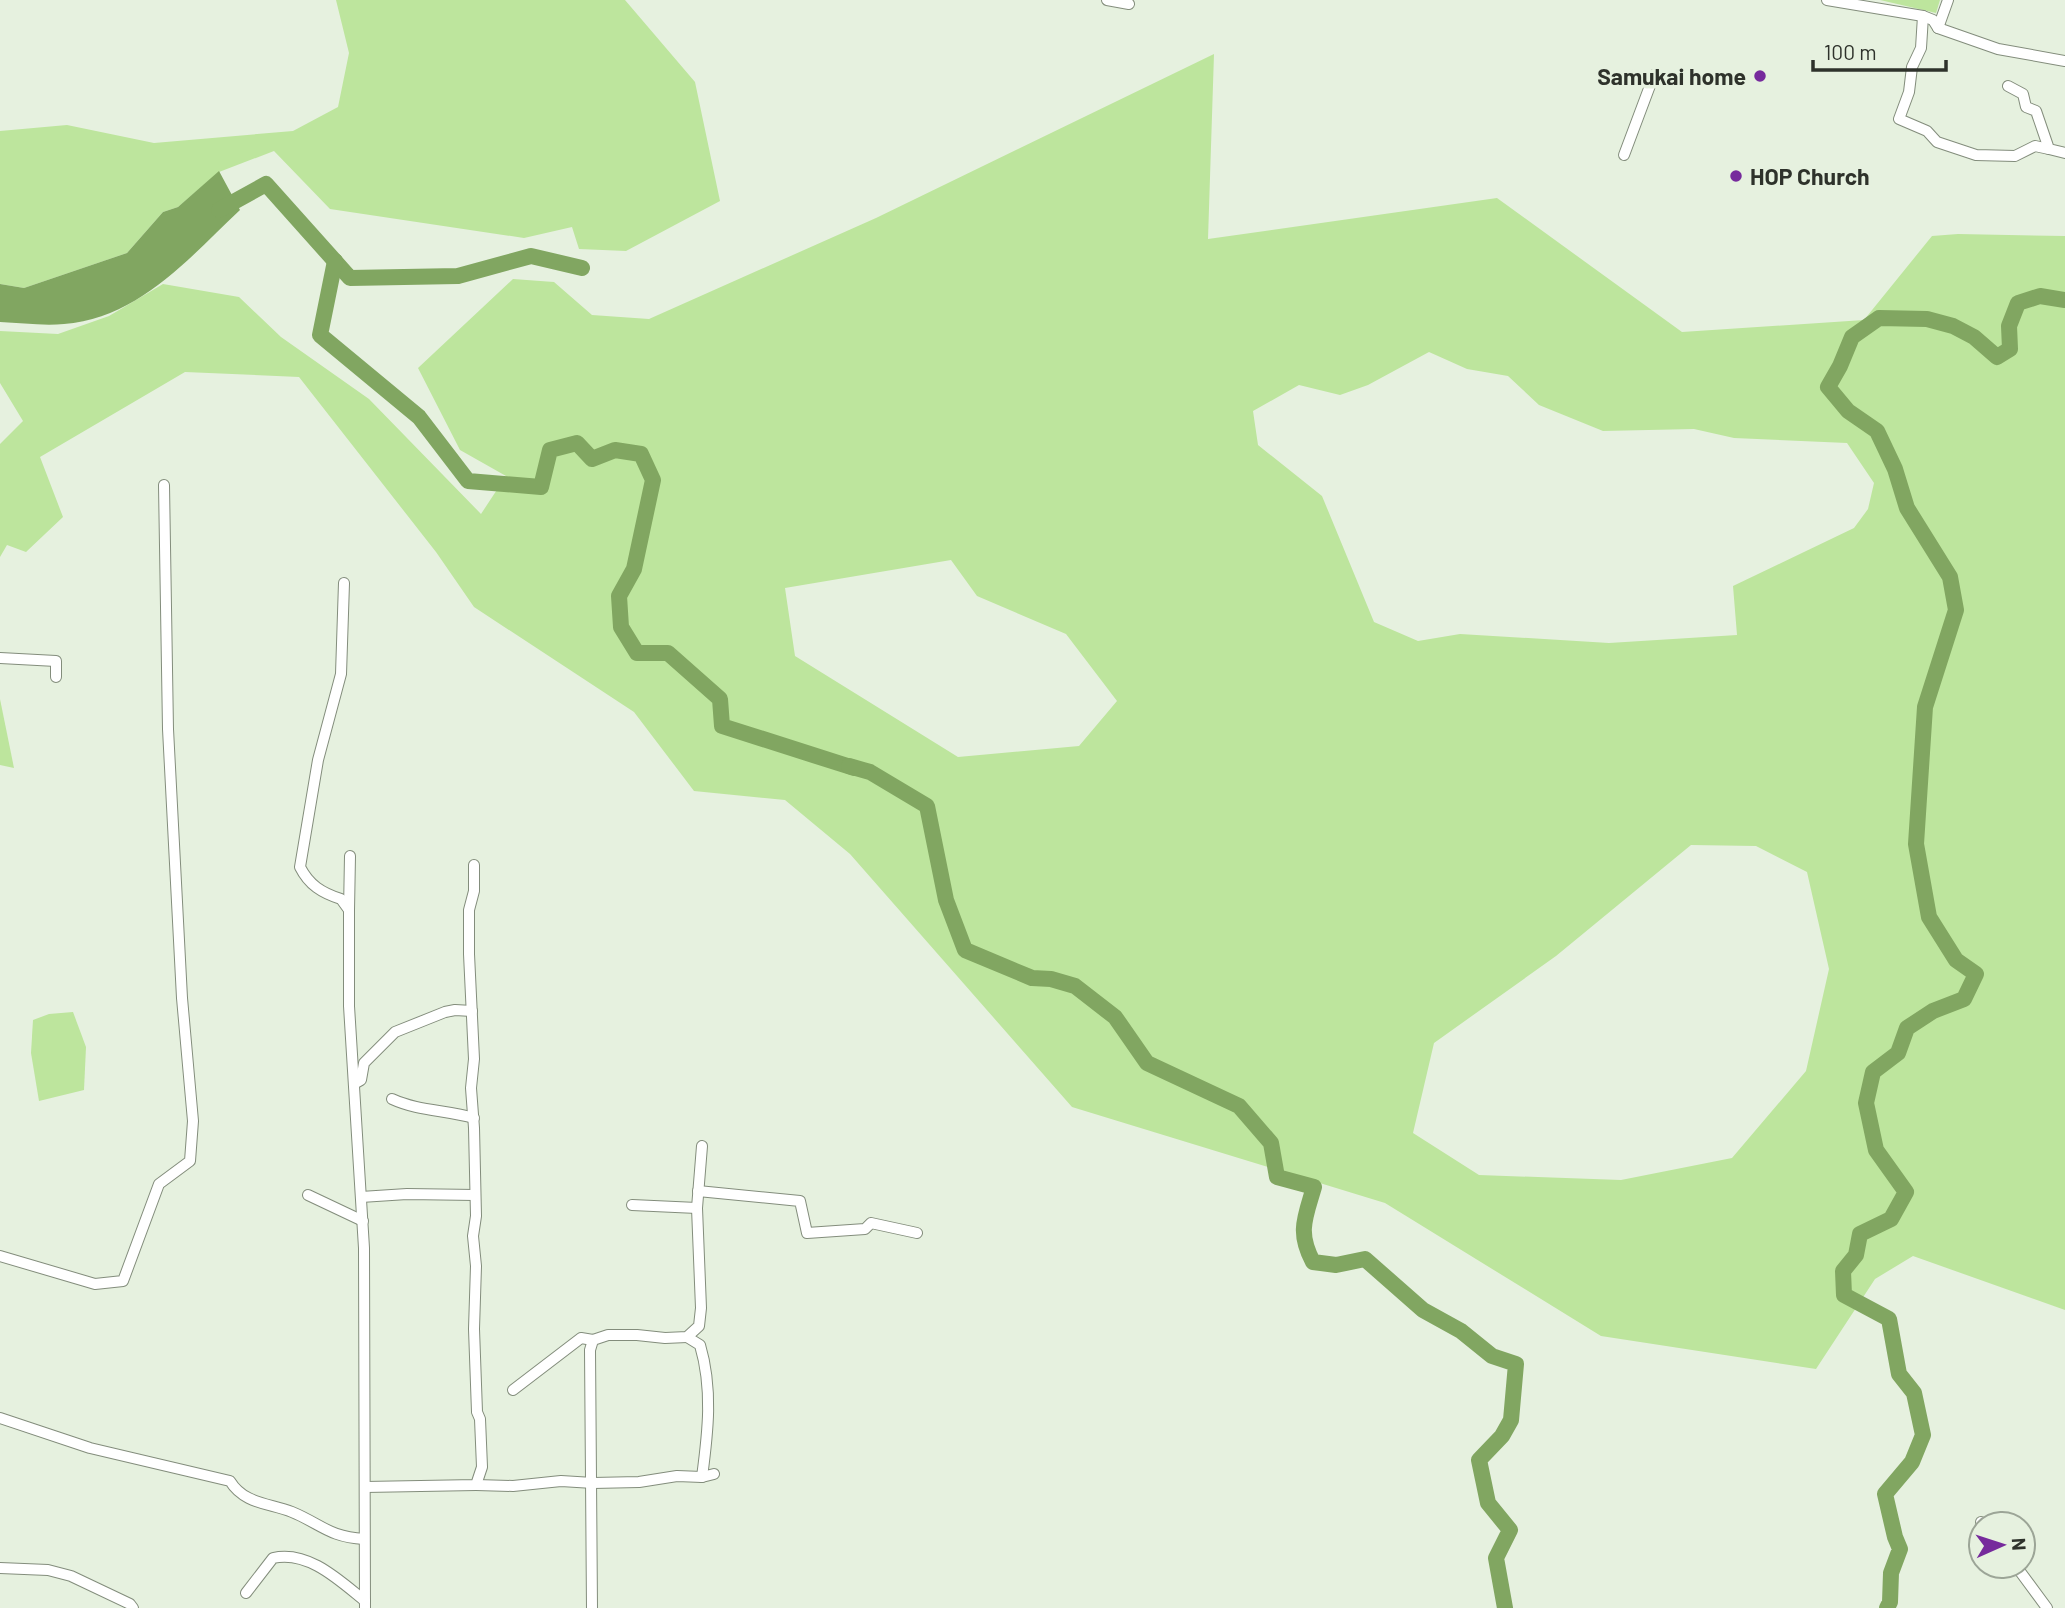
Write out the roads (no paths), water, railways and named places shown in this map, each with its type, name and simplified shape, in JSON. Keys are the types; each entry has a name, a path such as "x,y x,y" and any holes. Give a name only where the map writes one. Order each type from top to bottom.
{"street":[{"path":"1107,0 1129,4"},
{"path":"1827,0 1923,16 1933,20 1938,27 1998,49 2065,61"},
{"path":"1938,27 1948,0"},
{"path":"1923,16 1921,48 1912,67 1909,92 1899,119 1927,131 1937,142 1976,155 2015,156 2035,146 2065,153"},
{"path":"1624,155 1654,75"},
{"path":"2008,86 2023,94 2026,107 2036,111 2049,149"},
{"path":"0,1256 95,1284 123,1281 159,1184 190,1161 193,1121 182,998 168,729 164,485"},
{"path":"344,583 341,674 318,760 300,867 308,882 341,899 349,910"},
{"path":"0,658 56,661 56,677"},
{"path":"350,856 349,1006 363,1222 365,1604"},
{"path":"474,865 474,891 469,910 469,954 474,1059 471,1088 474,1118 473,1236 476,1266 474,1329 482,1467 476,1485"},
{"path":"354,1084 361,1080 364,1063 396,1032 445,1012 472,1011"},
{"path":"392,1099 428,1111 474,1118"},
{"path":"687,1337 699,1326 701,1308 697,1208 702,1146"},
{"path":"698,1191 800,1201 807,1233 865,1229 871,1223 917,1233"},
{"path":"361,1197 407,1194 475,1195"},
{"path":"308,1195 363,1222"},
{"path":"632,1205 697,1208"},
{"path":"513,1390 580,1338 593,1340 608,1335 687,1337 700,1345 707,1369 709,1390 702,1477"},
{"path":"593,1340 590,1350 593,1608"},
{"path":"0,1418 90,1448 230,1481 237,1492 261,1504 292,1512 343,1538 364,1539"},
{"path":"365,1486 513,1486 561,1480 593,1483 639,1482 714,1474"},
{"path":"246,1593 273,1559 293,1556 312,1563 365,1604"},
{"path":"0,1568 48,1570 71,1576 130,1604 133,1608"},
{"path":"2026,1580 2047,1608"}],"waterway":[{"path":"219,210 266,184 350,278 458,276 531,256 582,268"},
{"path":"335,261 320,335 419,417 468,481 541,487 550,450 577,443 592,459 615,450 641,454 653,480 634,569 619,596 621,627 637,653 668,653 720,699 722,726 854,768"},
{"path":"1887,1608 1890,1602 1891,1573 1900,1549 1885,1494 1912,1462 1923,1435 1914,1393 1899,1374 1889,1319 1844,1295 1843,1271 1856,1255 1860,1234 1891,1219 1906,1192 1876,1150 1866,1103 1873,1072 1898,1053 1907,1028 1933,1011 1964,999 1976,974 1956,960 1929,917 1916,844 1925,707 1956,610 1950,577 1907,508 1895,469 1877,431 1848,411 1828,387 1852,337 1879,318 1927,319 1953,326 1974,337 1997,357 2010,349 2009,326 2018,303 2040,296 2065,300"},
{"path":"849,766 870,772 927,806 946,900 965,950 1032,978 1051,979 1075,986 1115,1017 1147,1063 1239,1106 1271,1143 1277,1177 1314,1187 1304,1225 1305,1242 1313,1262 1336,1265 1365,1259 1423,1310 1461,1331 1492,1356 1516,1364 1511,1420 1502,1436 1479,1460 1488,1503 1510,1530 1496,1558 1505,1608"}],"place":[{"name":"Samukai home","path":"1760,76"},
{"name":"HOP Church","path":"1736,176"}]}
